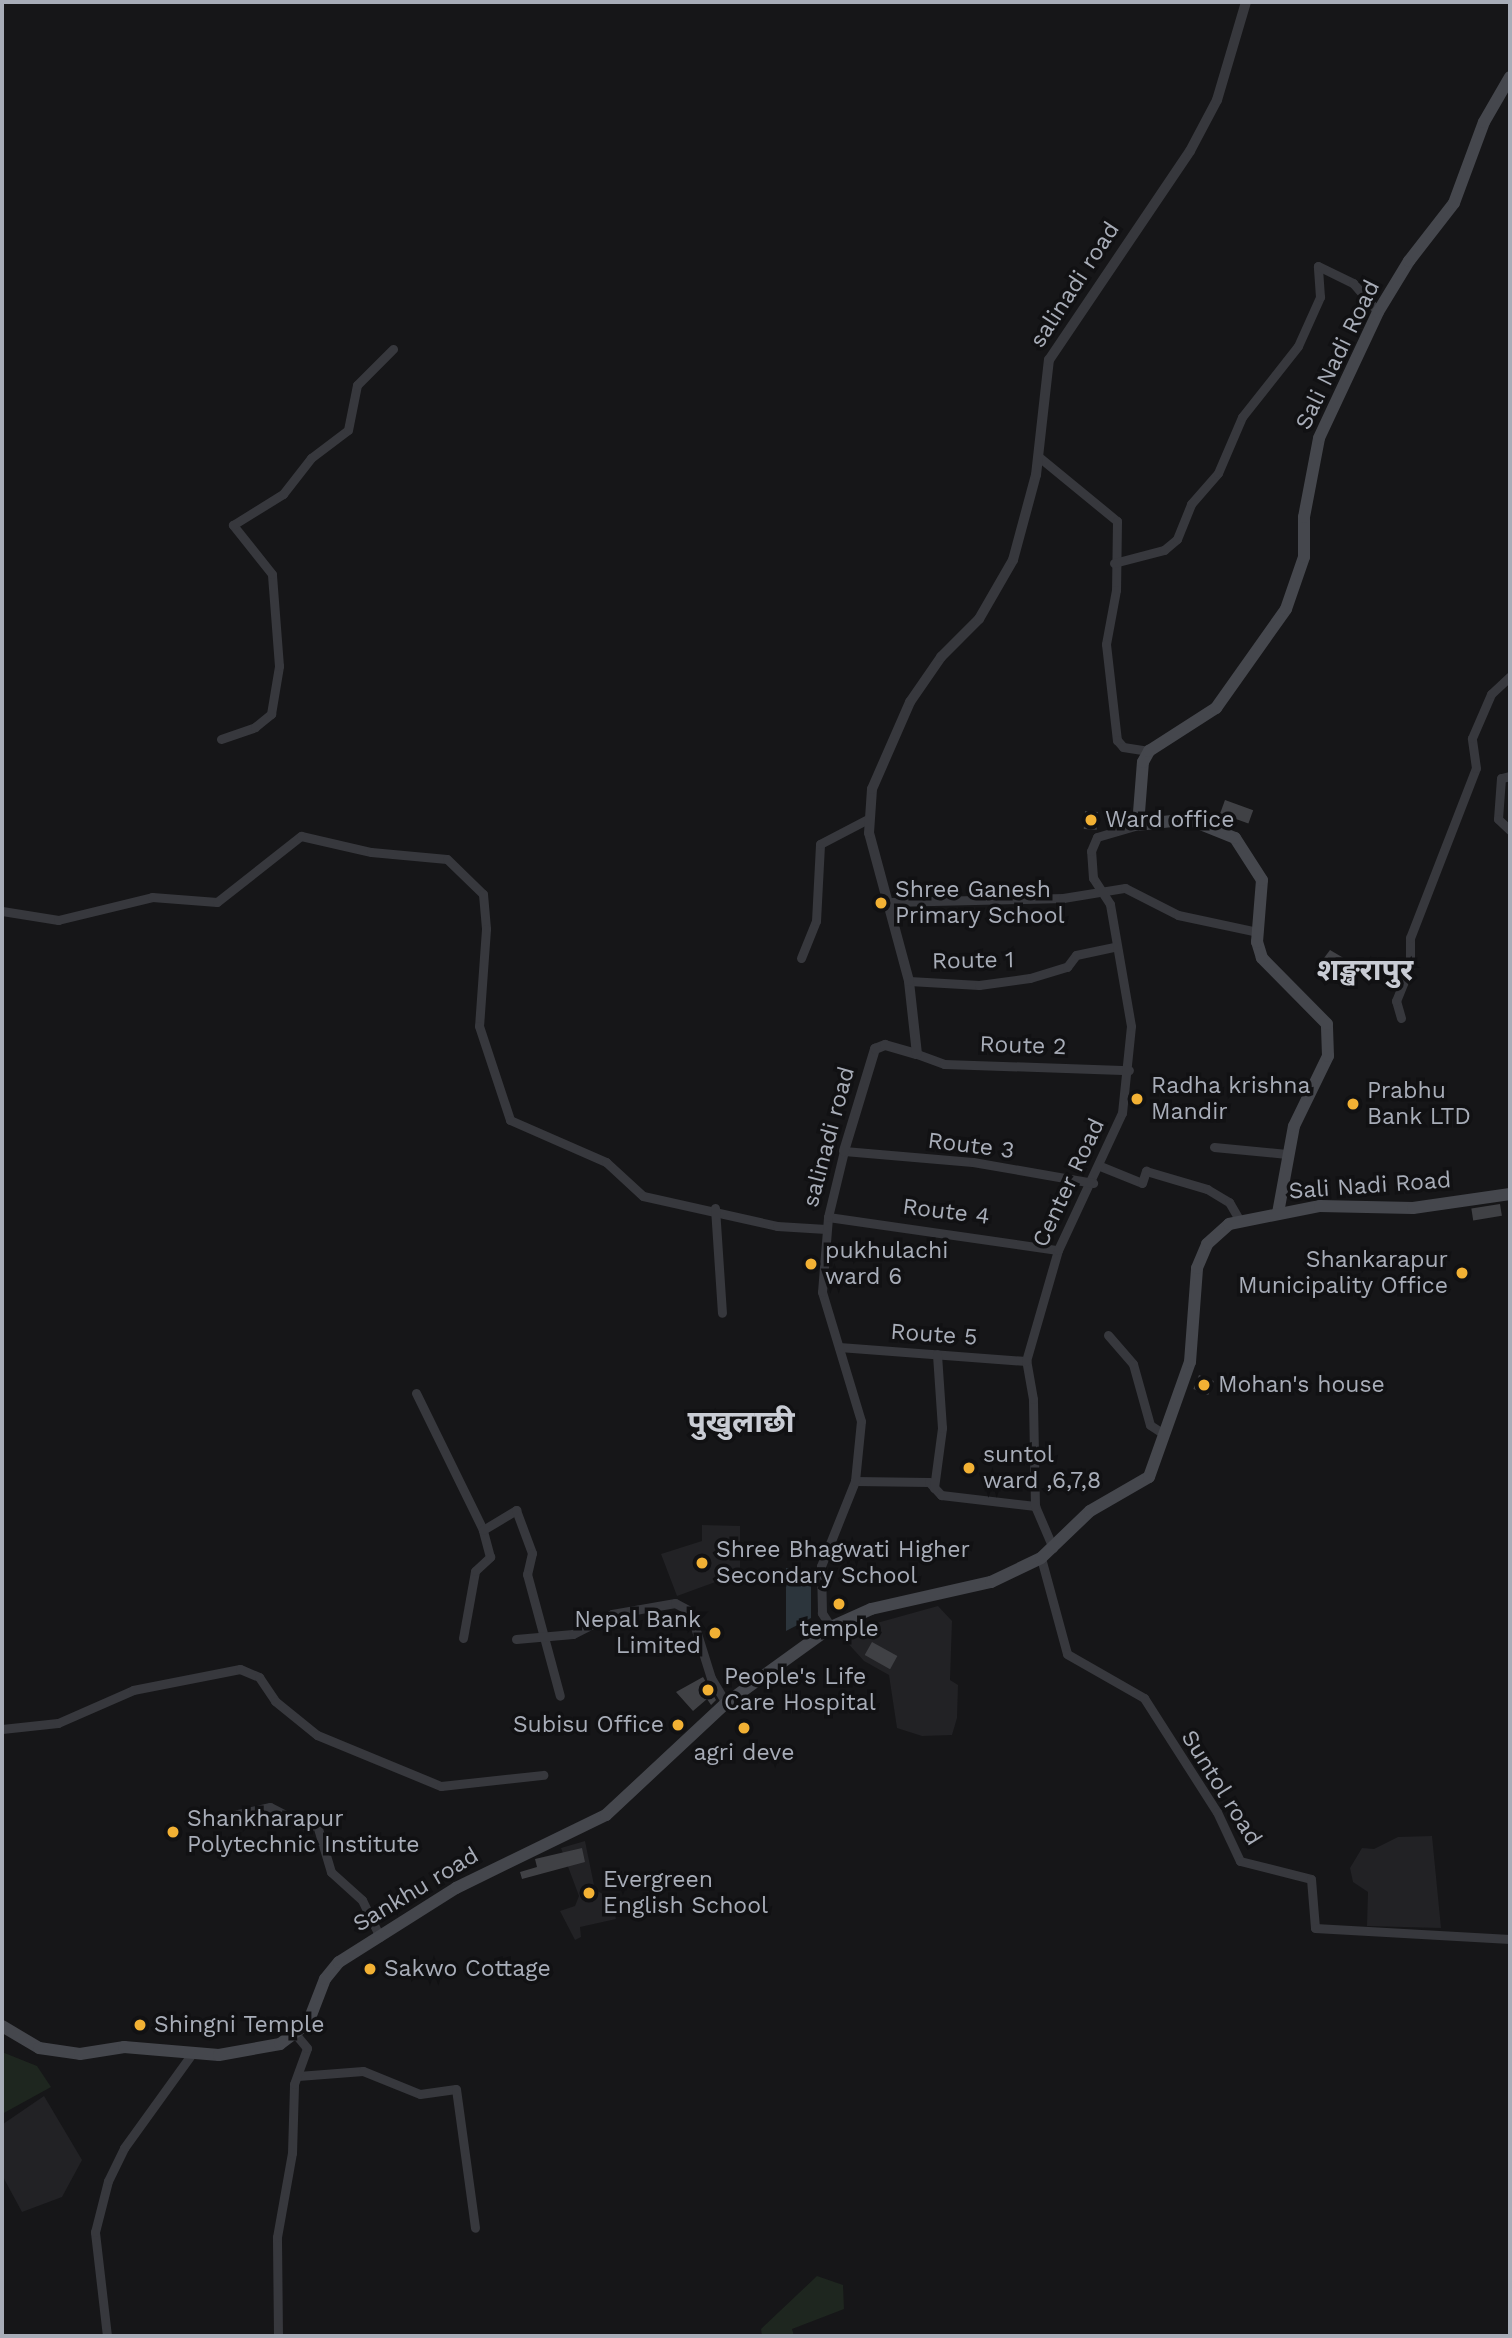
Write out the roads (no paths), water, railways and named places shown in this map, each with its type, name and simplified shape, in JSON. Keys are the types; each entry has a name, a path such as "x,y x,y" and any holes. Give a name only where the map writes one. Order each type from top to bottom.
{"main road":[{"name":"Sali Nadi Road","path":"1149,751 1216,708 1286,609 1304,557 1304,517 1317,445 1378,312 1409,261 1454,203 1484,122 1510,77"},
{"path":"1138,825 1149,751"},
{"name":"Sali Nadi Road","path":"1138,825 1188,819 1235,838 1262,880 1258,932 1266,965 1322,1016 1330,1037 1328,1056 1300,1112 1287,1154 1278,1213 1320,1206 1433,1207 1510,1194"},
{"path":"1041,1558 1090,1511 1149,1477 1190,1362 1201,1256 1219,1231 1240,1221 1278,1213"},
{"name":"Sankhu road","path":"296,2035 309,2023 332,1968 456,1888 606,1815 726,1703 831,1627 870,1609 991,1581 1041,1558"},
{"path":"2,2026 54,2053 124,2047 191,2054 243,2053 296,2035"}],"street":[{"name":"salinadi road","path":"831,1627 822,1613 821,1566 855,1480 861,1420 822,1293 826,1228 844,1151 875,1049 885,1045 917,1054 909,981 868,820 872,789 910,702 941,657 979,619 1013,560 1039,457 1049,360 1190,150 1217,100 1246,2"},
{"path":"1114,563 1173,544 1191,504 1218,473 1247,409 1298,346 1320,297 1318,266 1353,283 1378,312"},
{"path":"221,739 255,727 271,714 279,666 272,574 233,525 283,494 311,458 348,430 355,414 357,385 393,349"},
{"path":"1039,457 1114,516 1116,590 1106,644 1116,740 1123,747 1149,751"},
{"path":"1401,1018 1396,1001 1410,967 1410,938 1476,768 1472,738 1492,694 1510,676"},
{"path":"1510,776 1502,778 1498,819 1510,830"},
{"path":"801,958 816,921 820,844 868,820"},
{"name":"Center Road","path":"1053,1548 1035,1506 1033,1399 1026,1361 1058,1250 1093,1183 1122,1113 1129,1070 1130,1014 1113,947 1110,904 1092,873 1092,842 1138,825"},
{"path":"2,911 58,920 152,897 217,902 301,836 371,852 447,859 482,894 486,929 479,1026 510,1120 606,1161 643,1196 715,1208 777,1226 826,1228"},
{"path":"890,902 1081,897 1102,888 1125,888 1178,915 1258,932"},
{"name":"Route 1","path":"909,981 979,985 1031,978 1067,967 1076,955 1113,947"},
{"name":"Route 2","path":"917,1054 944,1064 1129,1070"},
{"path":"1214,1147 1287,1154"},
{"name":"Route 3","path":"844,1151 973,1162 1093,1183"},
{"path":"1100,1166 1142,1183 1146,1171 1207,1189 1229,1202 1240,1221"},
{"path":"715,1208 722,1313"},
{"name":"Route 4","path":"828,1217 1058,1250"},
{"path":"1108,1335 1133,1364 1150,1425 1164,1434"},
{"name":"Route 5","path":"839,1347 1026,1361"},
{"path":"934,1488 942,1428 937,1354"},
{"path":"416,1393 483,1530 490,1557 475,1572 463,1638"},
{"path":"855,1480 929,1482 942,1495 1035,1506"},
{"path":"483,1530 516,1510 532,1553 527,1574 560,1696"},
{"name":"Suntol road","path":"1041,1558 1067,1654 1144,1698 1210,1800 1240,1861 1311,1879 1315,1928 1510,1939"},
{"path":"516,1639 542,1634 580,1632 612,1614 643,1606 684,1606 726,1703"},
{"path":"2,1729 58,1723 133,1690 240,1669 259,1677 275,1701 317,1735 441,1786 543,1775"},
{"path":"224,1817 270,1807 307,1826 317,1825 331,1871 362,1900 380,1937"},
{"path":"278,2336 277,2236 298,2076 307,2048 296,2035"},
{"path":"107,2336 95,2231 108,2181 124,2148 191,2054"},
{"path":"298,2076 363,2071 420,2094 456,2089 475,2228"}],"place":[{"name":"Ward office","path":"1091,820"},
{"name":"Shree Ganesh Primary School","path":"881,903"},
{"name":"Radha krishna Mandir","path":"1137,1099"},
{"name":"Prabhu Bank LTD","path":"1353,1104"},
{"name":"pukhulachi ward 6","path":"811,1264"},
{"name":"Shankarapur Municipality Office","path":"1462,1273"},
{"name":"Mohan's house","path":"1204,1385"},
{"name":"suntol ward ,6,7,8","path":"969,1468"},
{"name":"Shree Bhagwati Higher Secondary School","path":"702,1563"},
{"name":"temple","path":"839,1604"},
{"name":"Nepal Bank Limited","path":"715,1633"},
{"name":"People's Life Care Hospital","path":"708,1690"},
{"name":"Subisu Office","path":"678,1725"},
{"name":"agri deve","path":"744,1728"},
{"name":"Shankharapur Polytechnic Institute","path":"173,1832"},
{"name":"Evergreen English School","path":"589,1893"},
{"name":"Sakwo Cottage","path":"370,1969"},
{"name":"Shingni Temple","path":"140,2025"}],"district":[{"name":"शङ्खरापुर","path":"1365,970"},
{"name":"पुखुलाछी","path":"741,1422"}]}
